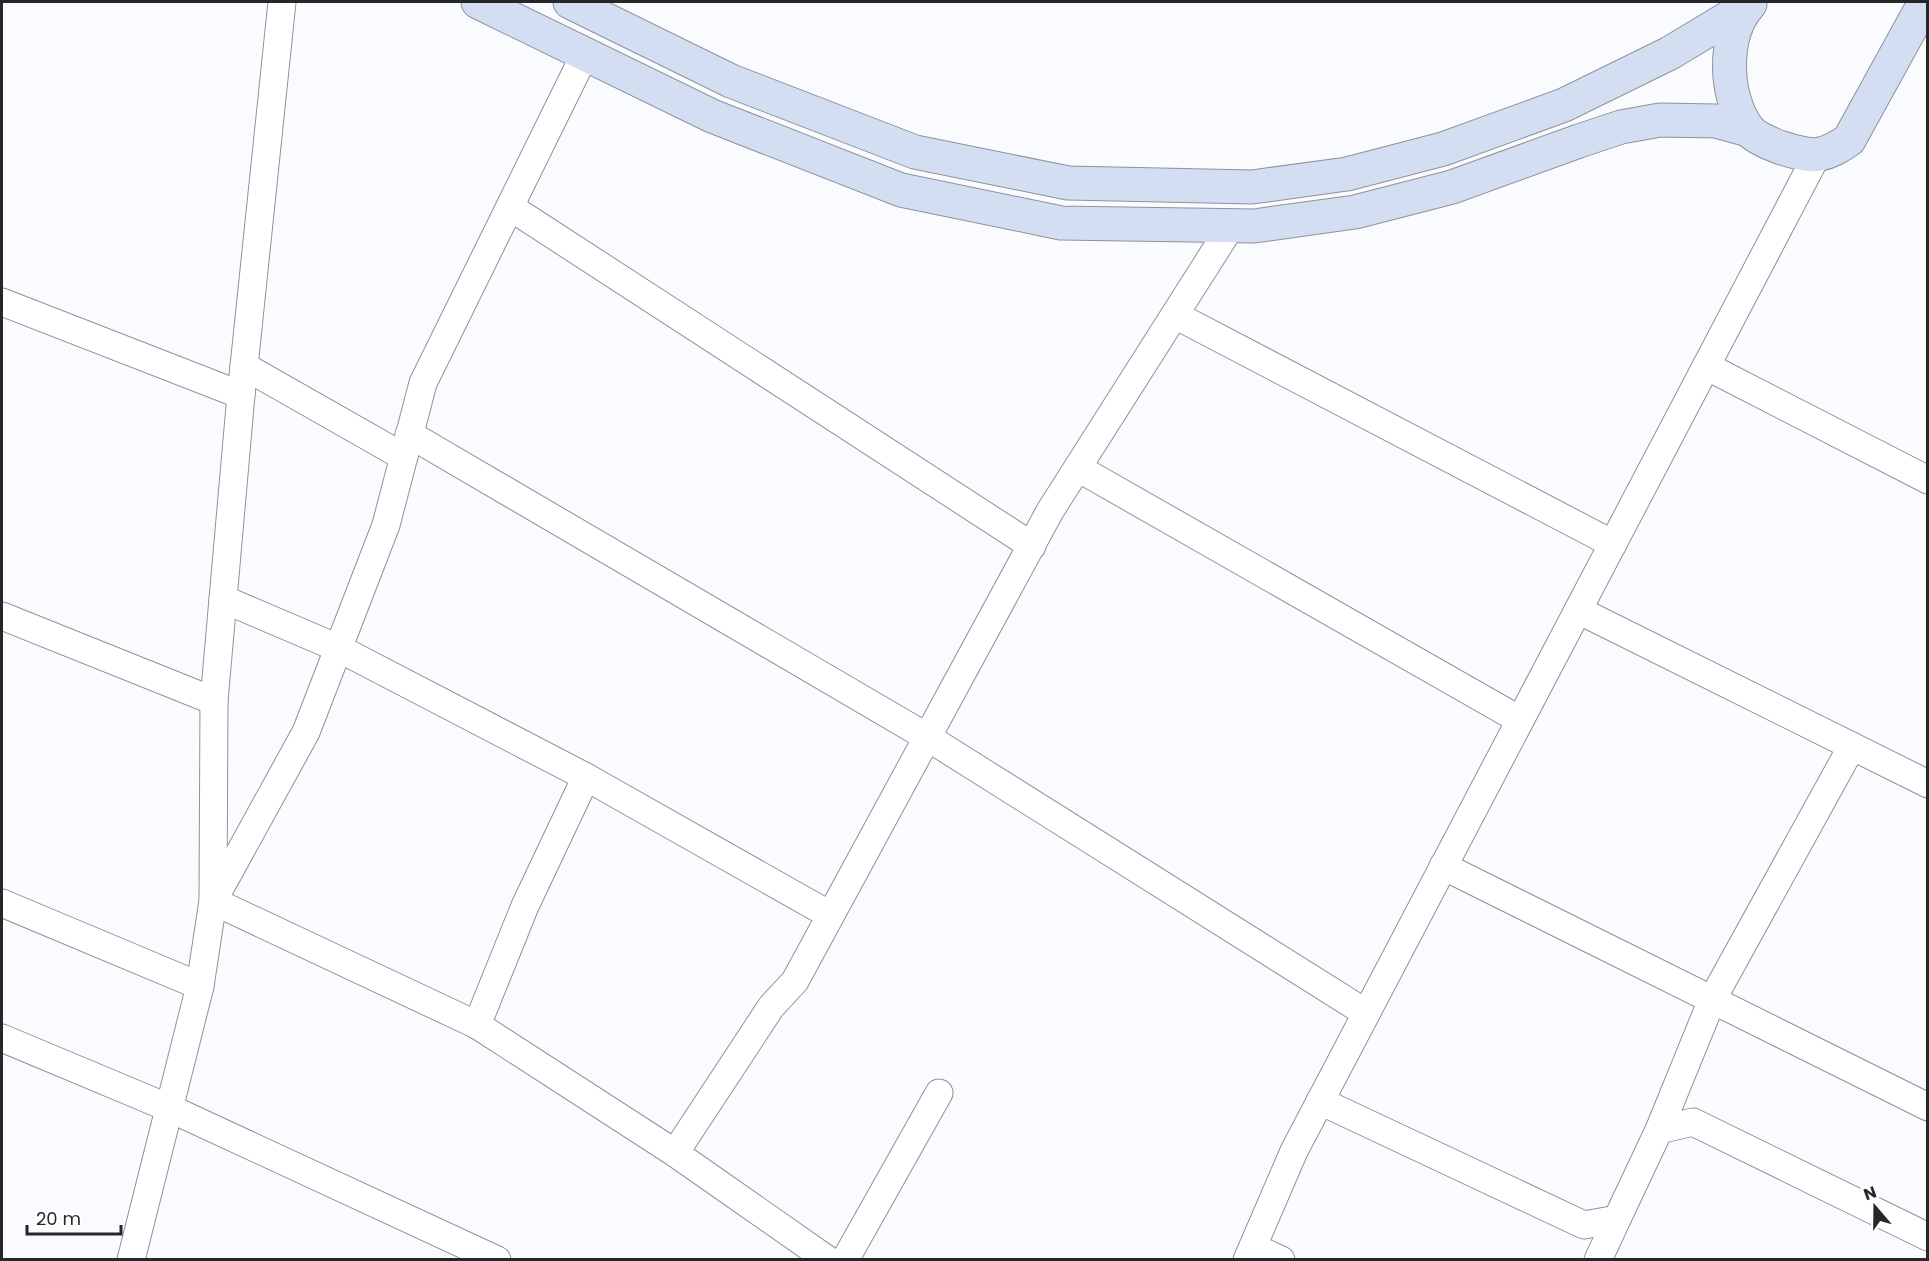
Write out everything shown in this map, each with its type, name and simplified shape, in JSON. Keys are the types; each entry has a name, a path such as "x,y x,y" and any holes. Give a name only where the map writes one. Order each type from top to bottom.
{"street":[{"path":"131,1260 201,986 213,901 214,701 241,396 282,2"},
{"path":"478,2 712,116 901,190 1062,223 1231,226 1254,226 1355,212 1452,188 1590,137 1621,127 1660,120 1716,121 1749,130 1774,146 1817,155 1834,150 1849,140 1925,2"},
{"path":"570,2 731,81 915,152 1068,183 1252,187 1358,171 1443,149 1564,105 1670,53 1751,4"},
{"path":"1749,130 1731,94 1729,62 1732,37 1751,4"},
{"path":"213,901 306,732 386,525 423,383 585,54"},
{"path":"1281,1260 1250,1253 1294,1150 1817,155"},
{"path":"510,207 1032,546"},
{"path":"675,1153 771,1007 795,981 1050,511 1231,226"},
{"path":"2,302 241,396"},
{"path":"1175,315 1613,544"},
{"path":"244,366 407,446 927,737 1366,1013"},
{"path":"1707,366 1928,480"},
{"path":"1078,468 1520,720"},
{"path":"223,599 338,648 586,777 830,915"},
{"path":"1578,610 1928,784"},
{"path":"2,616 214,701"},
{"path":"1598,1260 1659,1130 1712,1000 1852,746"},
{"path":"477,1025 525,906 586,777"},
{"path":"1443,866 1928,1107"},
{"path":"213,901 477,1025 675,1153 828,1260"},
{"path":"2,903 201,986"},
{"path":"2,1038 169,1108 497,1260"},
{"path":"845,1260 939,1093"},
{"path":"1320,1101 1584,1225 1617,1219"},
{"path":"1659,1130 1692,1122 1928,1237"}]}
